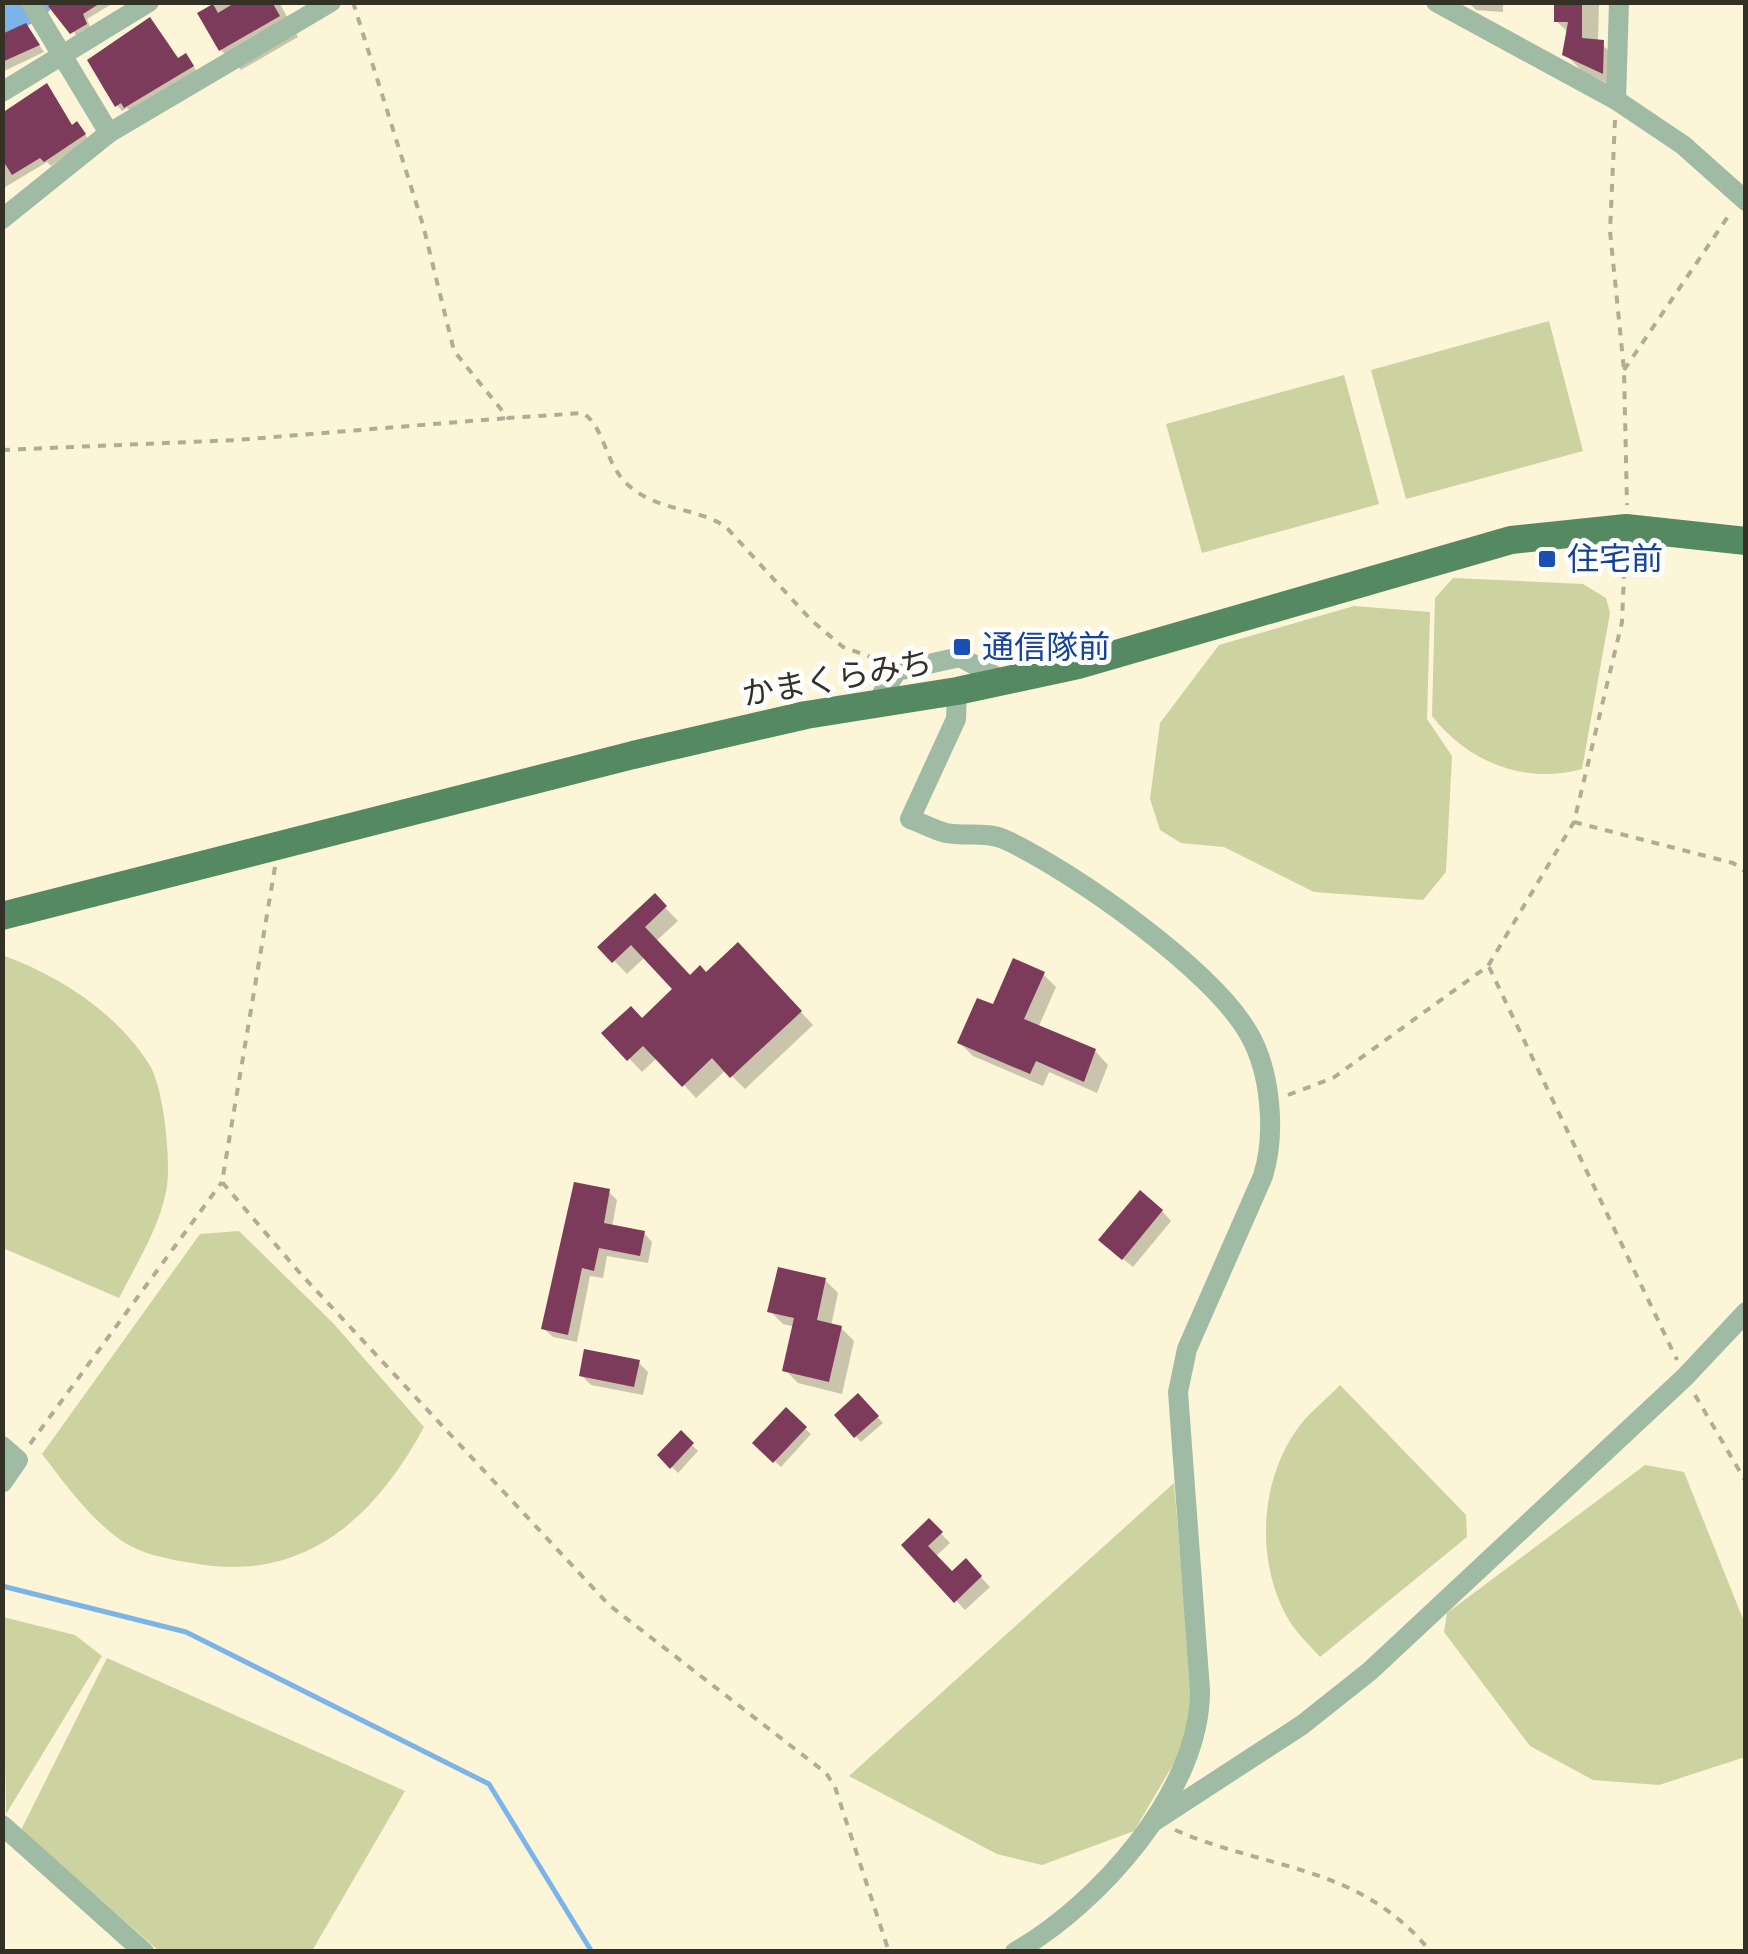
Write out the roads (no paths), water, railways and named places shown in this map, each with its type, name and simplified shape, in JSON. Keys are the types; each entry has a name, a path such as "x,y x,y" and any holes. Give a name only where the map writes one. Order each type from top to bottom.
{"main road":[{"name":"かまくらみち","path":"2,916 634,755 875,704 957,692 1152,645 1512,540 1626,528 1746,542"}],"street":[{"path":"2,92 149,2"},
{"path":"2,219 109,133 331,2"},
{"path":"1436,2 1616,100 1683,145 1743,199"},
{"path":"1616,100 1620,2"},
{"path":"34,9 109,133"},
{"path":"875,704 896,671 960,656 1004,681"},
{"path":"957,692 956,719 910,819 944,832 1007,840 1064,875 1168,950 1238,1016 1258,1052 1267,1098 1266,1167 1187,1348 1178,1392 1200,1690 1194,1735 1154,1821 1088,1896 1016,1952"},
{"path":"1154,1821 1302,1725 1370,1671 1685,1377 1746,1312"},
{"path":"2,1483 10,1453"},
{"path":"1179,1770 1185,1785 1210,1788"},
{"path":"2,1825 144,1952"}],"waterway":[{"path":"2,23 36,2"},
{"path":"2,1586 186,1632 489,1784 592,1952"}],"place":[{"name":"住宅前","path":"1547,559"},
{"name":"通信隊前","path":"962,647"}]}
